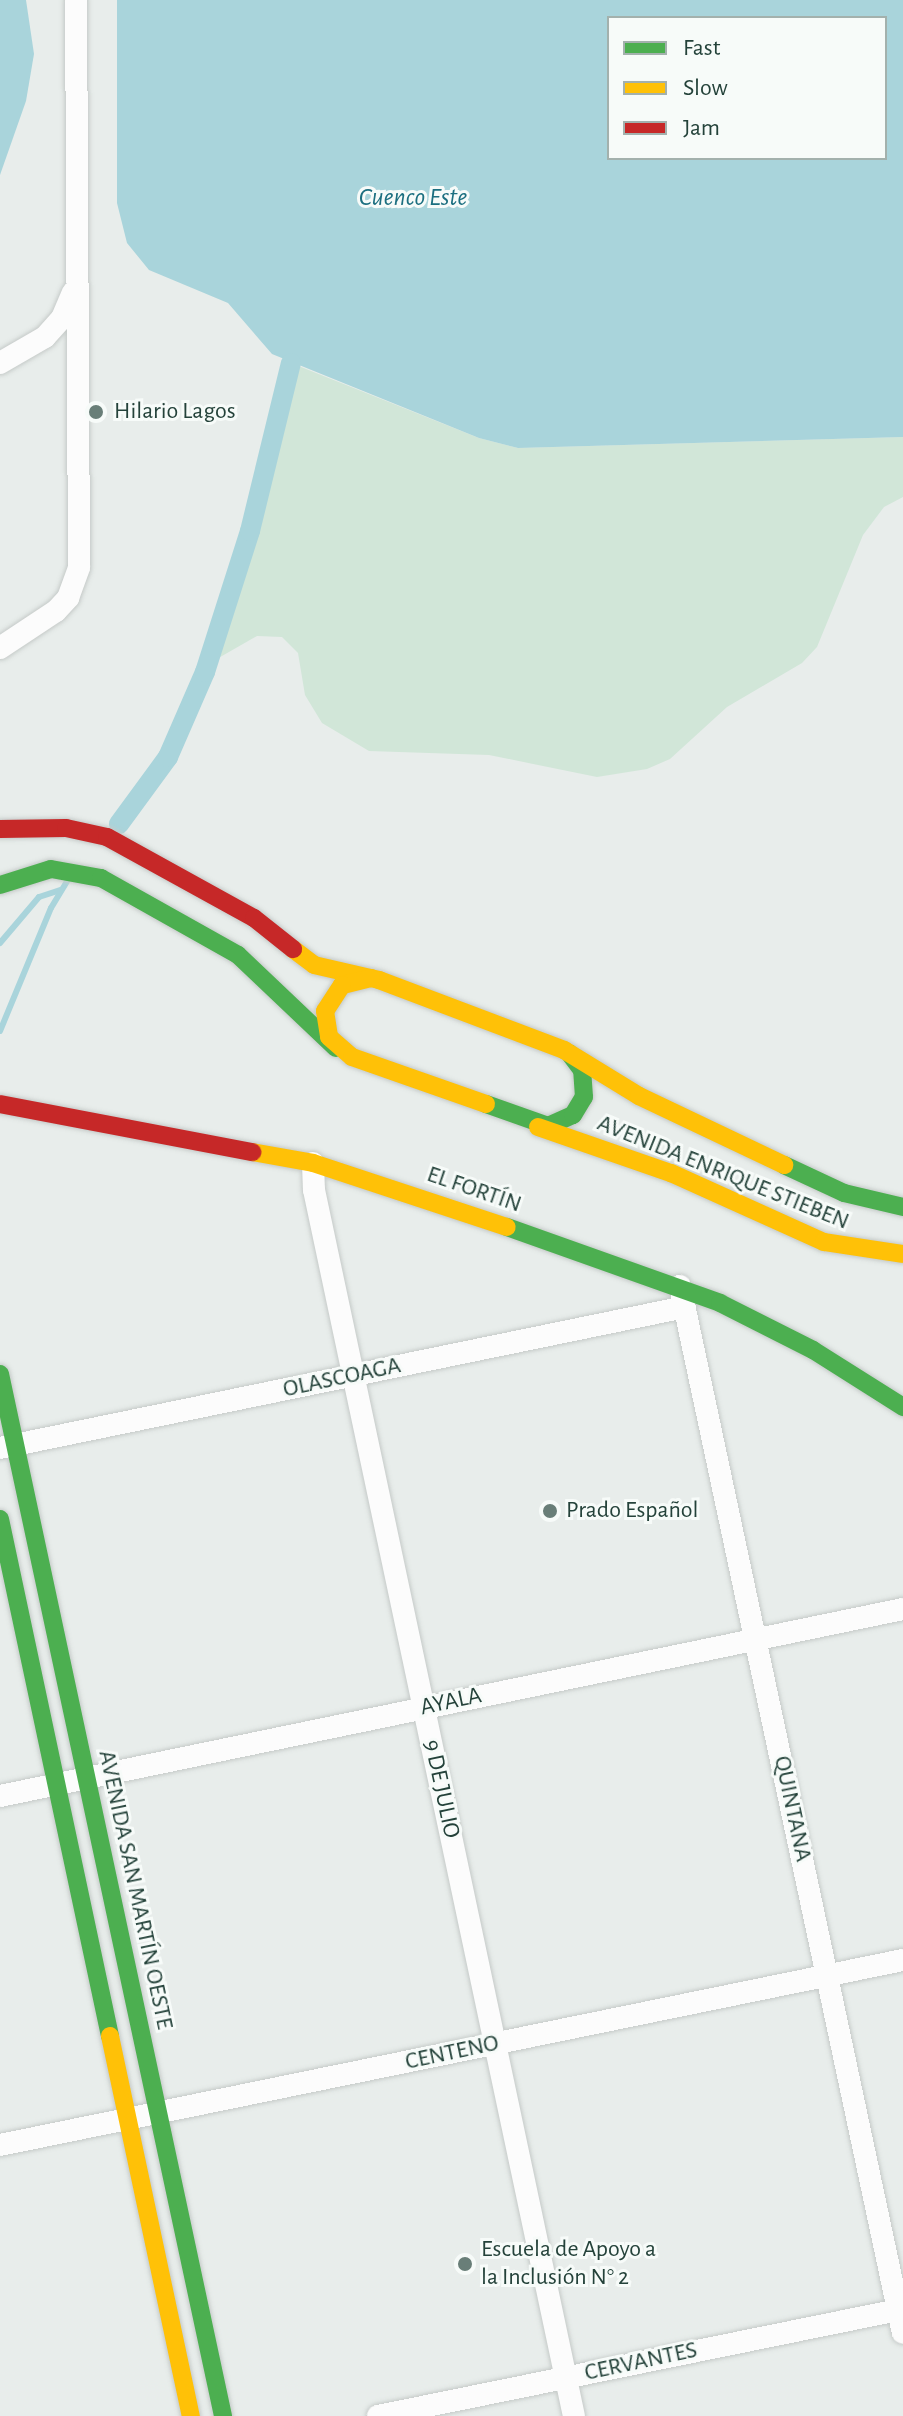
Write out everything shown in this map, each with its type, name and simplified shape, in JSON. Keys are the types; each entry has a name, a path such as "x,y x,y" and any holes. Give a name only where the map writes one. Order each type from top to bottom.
{"main road":[{"name":"AVENIDA ENRIQUE STIEBEN","path":"0,829 87,831 155,862 254,918 309,962 379,980 564,1050 639,1096 844,1193 903,1207"},
{"path":"136,898 155,862"},
{"name":"AVENIDA ENRIQUE STIEBEN","path":"0,885 28,873 64,869 101,878 245,960 310,1028 341,1051 671,1173 824,1242 903,1254"},
{"path":"341,1051 326,1031 329,999 354,979 379,980"},
{"name":"AVENIDA ENRIQUE STIEBEN","path":"529,1123 562,1123 582,1104 582,1070 564,1050"},
{"name":"EL FORTÍN","path":"0,1104 313,1163 683,1296 813,1350 903,1407"},
{"name":"AVENIDA SAN MARTÍN OESTE","path":"0,1374 8,1446 86,1778 223,2416"},
{"path":"0,1519 191,2416"}],"street":[{"path":"0,648 56,611 68,598 79,567 76,0"},
{"path":"0,363 21,354 55,327 69,305 76,279"},
{"name":"9 DE JULIO","path":"313,1163 314,1190 574,2416"},
{"name":"OLASCOAGA","path":"8,1446 353,1375 683,1296"},
{"name":"QUINTANA","path":"683,1296 903,2333"},
{"name":"AYALA","path":"0,1796 903,1609"},
{"name":"CENTENO","path":"0,2145 903,1960"},
{"name":"CERVANTES","path":"378,2416 900,2309"}],"green space":[{"path":"291,363 479,438 518,448 903,437 903,497 884,507 863,535 817,647 802,663 727,707 670,759 647,769 597,777 489,755 369,751 322,723 305,695 298,653 282,637 257,636 208,664 250,531"}],"water":[{"path":"0,0 26,0 34,54 26,101 0,175"},
{"name":"Cuenco Este","path":"117,0 903,0 903,437 518,448 479,438 272,354 228,303 149,270 127,243 117,203"}],"waterway":[{"path":"119,824 168,757 205,672 250,531 291,363"},
{"path":"0,1031 51,908 68,880"},
{"path":"0,943 39,897 61,890"}],"traffic: fast":[{"path":"0,885 51,869 101,878 238,955 336,1048"},
{"path":"486,1104 548,1126 573,1115 584,1097 582,1070 569,1053"},
{"path":"784,1165 844,1193 903,1207"},
{"path":"507,1227 720,1303 813,1350 903,1407"},
{"path":"0,1374 223,2416"},
{"path":"0,1519 110,2036"}],"traffic: slow":[{"path":"293,949 314,965 379,980 564,1050 639,1096 784,1165"},
{"path":"371,978 342,985 325,1011 329,1037 352,1057 486,1104"},
{"path":"538,1127 671,1173 824,1242 903,1254"},
{"path":"252,1152 313,1163 507,1227"},
{"path":"110,2036 191,2416"}],"traffic: jam":[{"path":"0,829 66,828 107,837 254,918 293,949"},
{"path":"0,1104 252,1152"}],"place":[{"name":"Hilario Lagos","path":"96,412"},
{"name":"Prado Español","path":"550,1511"},
{"name":"Escuela de Apoyo a la Inclusión N° 2","path":"465,2264"}]}
